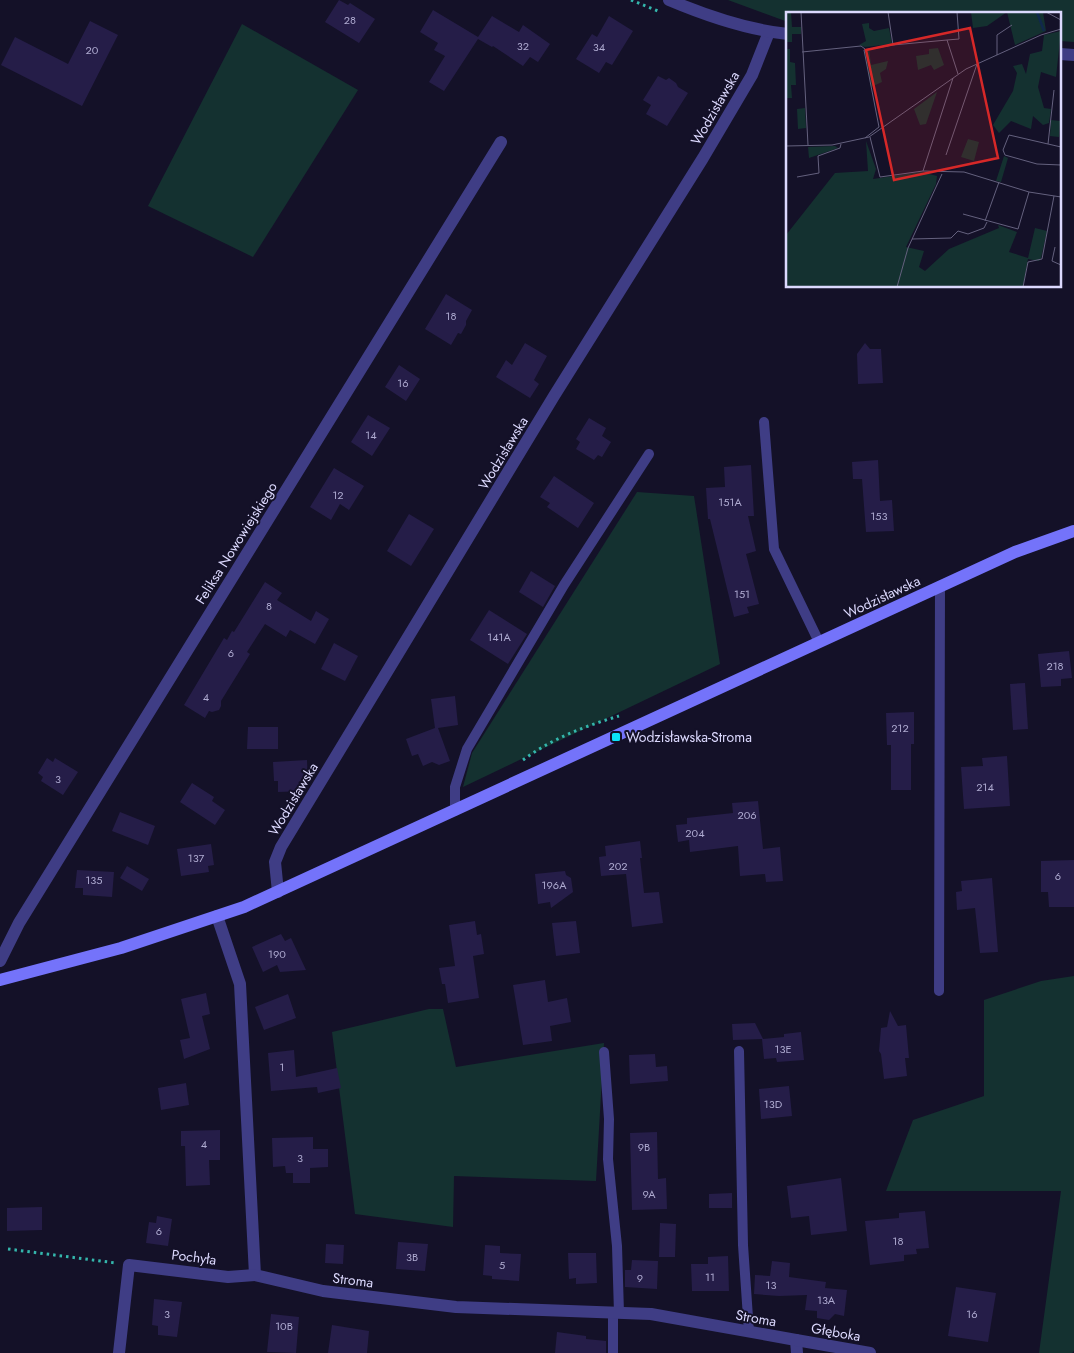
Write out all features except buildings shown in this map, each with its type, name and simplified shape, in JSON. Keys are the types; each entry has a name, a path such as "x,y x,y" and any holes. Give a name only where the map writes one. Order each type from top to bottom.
{"main road":[{"name":"Wodzisławska","path":"1,975 122,948 244,907 1015,552 1074,532"}],"street":[{"path":"669,0 690,9 740,25 768,32 786,34"},
{"name":"Wodzisławska","path":"278,892 275,862 281,847 554,396 703,158 752,75 768,32"},
{"name":"Feliksa Nowowiejskiego","path":"0,961 19,923 501,142"},
{"path":"217,916 240,984 255,1275"},
{"path":"119,1353 129,1265"},
{"name":"Pochyła","path":"129,1265 228,1276 255,1275"},
{"name":"Stroma","path":"255,1275 323,1291 456,1307 651,1314 796,1340"},
{"path":"796,1340 797,1353"},
{"name":"Głęboka","path":"796,1340 870,1353"}],"lane":[{"path":"764,422 774,549 819,642"},
{"path":"455,811 455,787 467,749 564,586 649,454"},
{"name":"Wodzisławska","path":"939,991 940,586"},
{"path":"604,1052 609,1119 608,1159 617,1246 616,1313 613,1353"},
{"path":"739,1052 743,1245 749,1332"}],"path":[{"path":"520,762 533,752 586,726 622,715"},
{"path":"8,1249 129,1265"}],"green space":[{"path":"728,0 1074,0 1074,42 1062,41 1062,12 786,12 786,21"},
{"path":"242,24 358,90 253,257 148,206"},
{"path":"637,492 694,496 720,664 463,787 472,753"},
{"path":"1074,976 1074,1351 1072,1353 1039,1353 1061,1191 886,1191 913,1120 984,1096 984,1000 1041,981"},
{"path":"429,1009 443,1009 456,1067 604,1043 596,1181 454,1176 453,1227 355,1214 332,1032"}],"place":[{"name":"Wodzisławska-Stroma","path":"616,737"}]}
